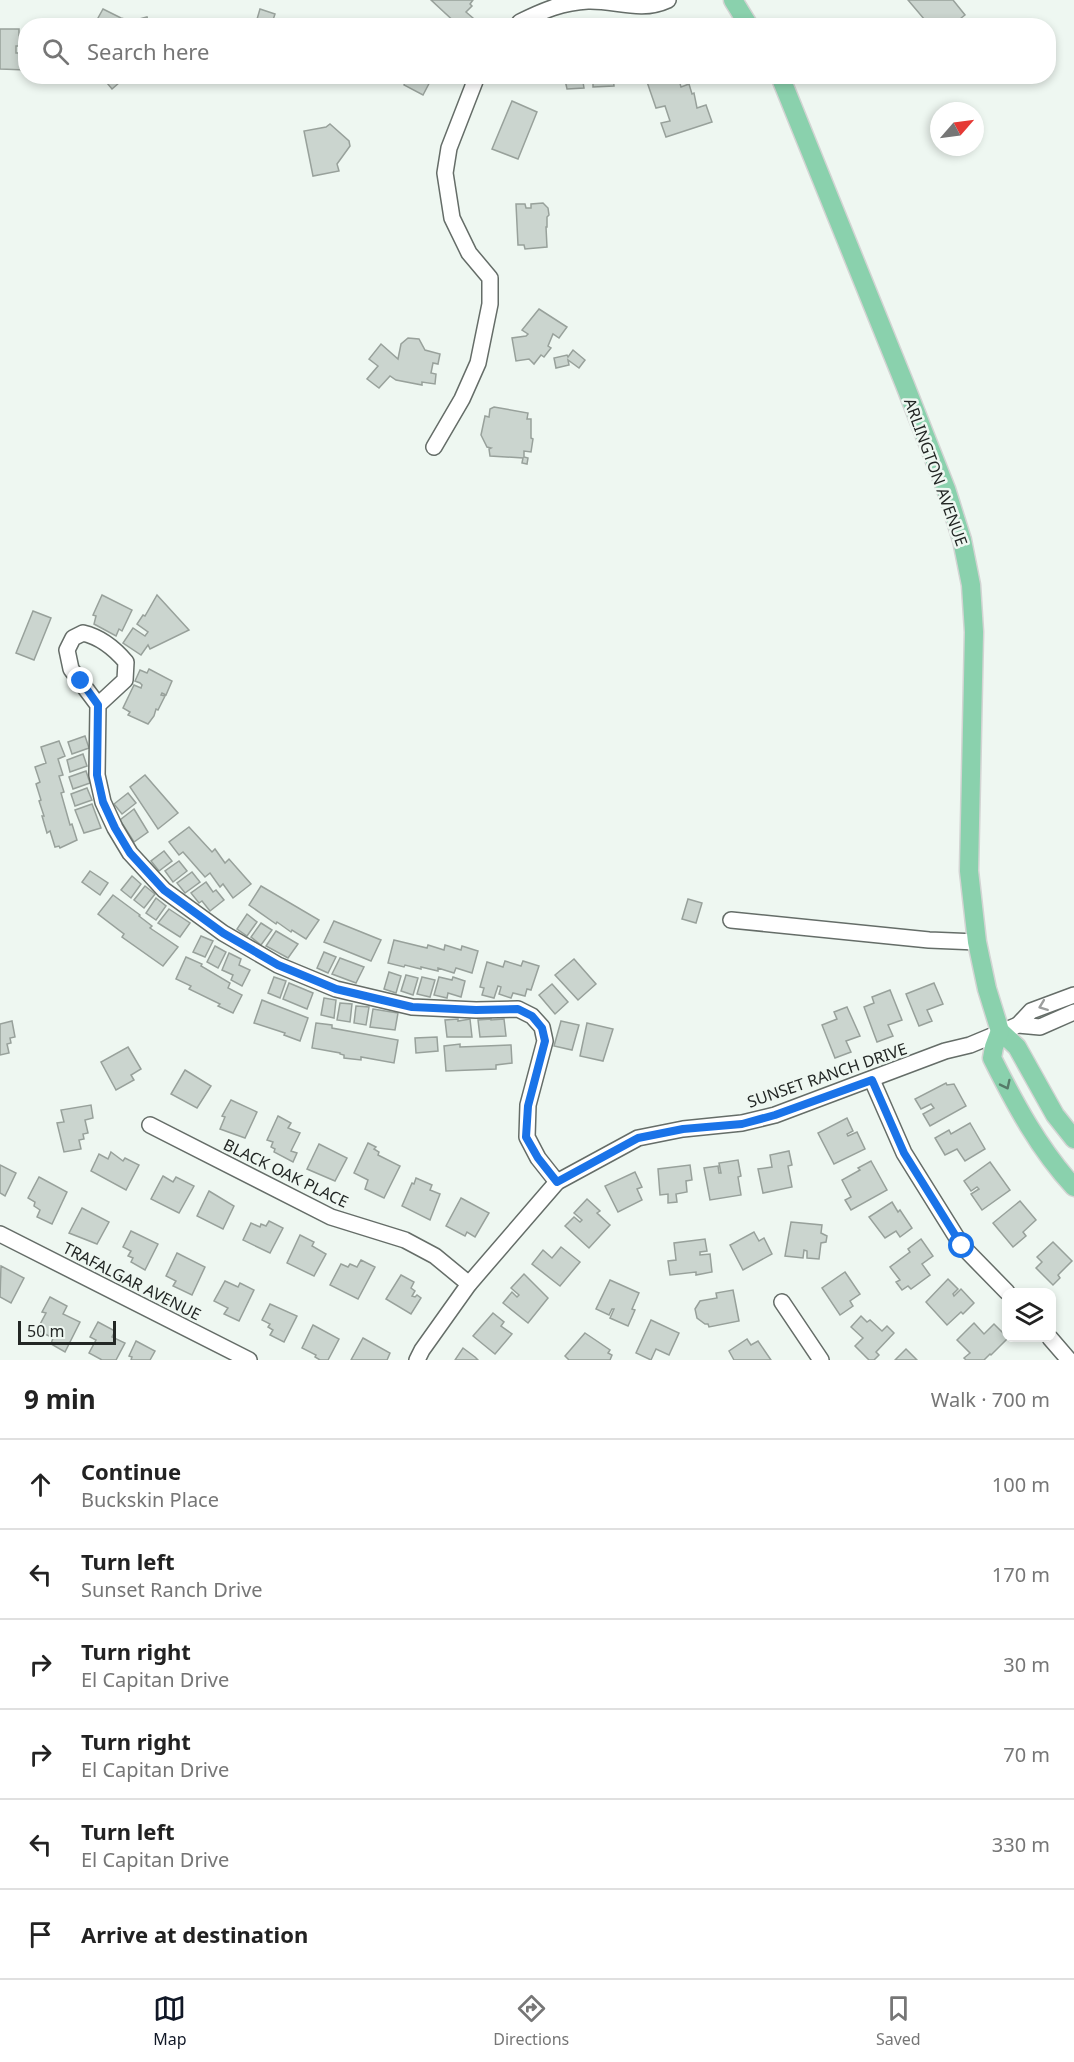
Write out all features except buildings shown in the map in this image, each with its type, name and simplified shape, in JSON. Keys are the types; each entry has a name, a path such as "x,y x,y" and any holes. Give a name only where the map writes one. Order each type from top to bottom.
{"main road":[{"path":"733,0 744,18"},
{"name":"ARLINGTON AVENUE","path":"784,84 946,489 962,540 971,585 974,632 969,871 977,942 987,989 1000,1031 1017,1047 1055,1115 1074,1139"},
{"path":"1000,1031 992,1058 1030,1129 1045,1152 1074,1187"}],"street":[{"path":"528,18 551,7 587,1 640,7 668,0"},
{"path":"434,447 462,399 478,363 490,304 490,278 469,253 452,218 445,173 448,148 474,84"},
{"path":"98,705 126,680 126,662 118,652 104,642 93,635 83,633 73,638 67,650 71,669 98,705 97,775 103,802 115,828 130,853 164,890 223,933 278,965 336,989 412,1007 518,1009 532,1016 542,1028 545,1041 528,1106 526,1137 538,1158 557,1182"},
{"path":"731,920 929,940 977,942"},
{"name":"SUNSET RANCH DRIVE","path":"1018,1025 1030,1011 1074,995"},
{"name":"SUNSET RANCH DRIVE","path":"417,1360 469,1284 557,1182 638,1138 683,1129 742,1124 792,1109 945,1052 970,1045 1000,1031 1018,1025 1040,1027 1074,1012"},
{"path":"872,1080 904,1153 962,1246 1002,1288"},
{"name":"BLACK OAK PLACE","path":"150,1125 331,1217 405,1240 435,1256 469,1284"},
{"name":"TRAFALGAR AVENUE","path":"0,1234 249,1360"},
{"path":"782,1302 821,1360"},
{"path":"1053,1342 1069,1360"}],"route":[{"path":"81,681 98,705 97,775 103,802 130,853 164,890 223,933 278,965 336,989 412,1007 518,1009 532,1016 542,1028 545,1041 528,1106 526,1137 538,1158 557,1182 638,1138 683,1129 742,1124 775,1115 872,1080 904,1153 962,1246"}]}
